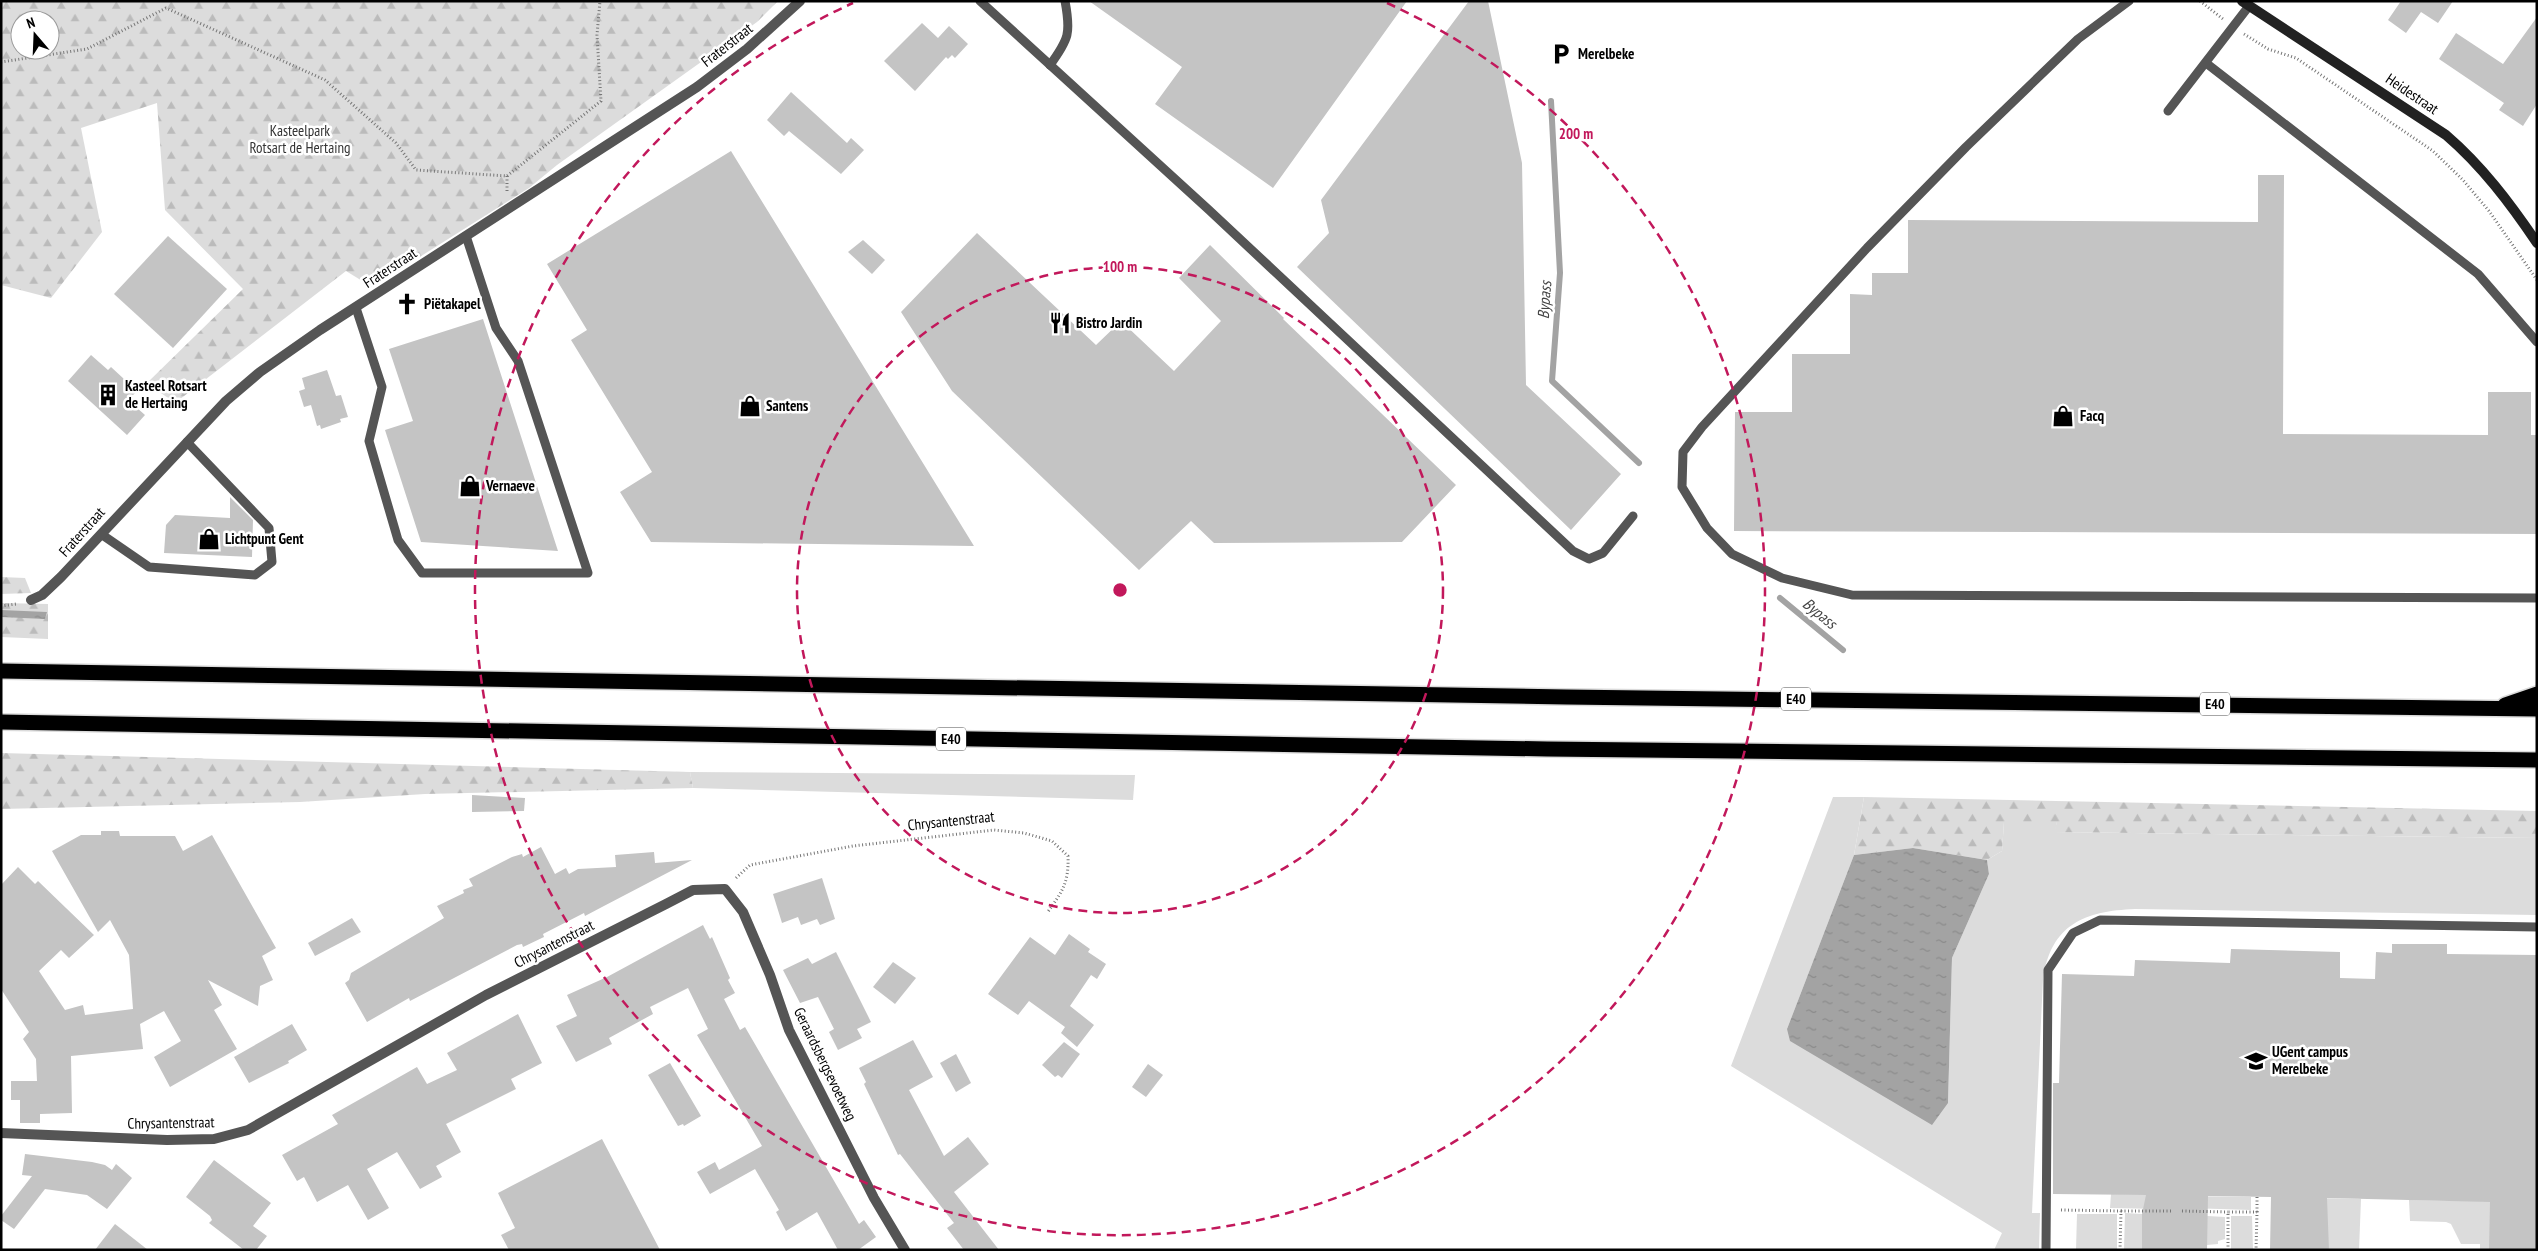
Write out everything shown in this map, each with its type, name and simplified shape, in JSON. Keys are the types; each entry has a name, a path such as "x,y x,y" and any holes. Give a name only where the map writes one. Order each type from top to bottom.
{"highway":[{"name":"E40","path":"1,671 1546,696 2537,709"},
{"path":"2498,708 2537,694"},
{"name":"E40","path":"1,722 1537,749 2537,760"}],"main road":[{"name":"Heidestraat","path":"2248,3 2446,135 2464,150 2506,198 2537,243"}],"street":[{"name":"Fraterstraat","path":"31,600 42,594 61,577 226,401 260,372 697,87 747,49 800,1"},
{"name":"Chrysantenstraat","path":"1,1133 167,1140 214,1139 248,1130 486,995 693,890 725,889"},
{"name":"Geraardsbergsevoetweg","path":"725,889 743,912 770,975 789,1030 874,1198 905,1250"}],"lane":[{"path":"980,1 1209,210 1573,551 1589,559 1603,553 1633,516"},
{"path":"1050,65 1064,46 1070,26 1065,1"},
{"path":"2128,1 2078,39 1966,147 1867,248 1702,427 1683,452 1682,487 1707,528 1732,554 1782,578 1852,595 2537,598"},
{"path":"2168,111 2234,28 2248,3"},
{"path":"2206,63 2478,274 2537,342"},
{"path":"356,308 382,387 369,441 398,540 422,573 588,573 518,361 496,328 466,236"},
{"path":"101,534 149,567 255,576 272,562 269,528 187,442"},
{"path":"2046,1250 2048,970 2073,934 2100,920 2537,927"}],"path":[{"path":"1,62 88,49 166,8 325,80 396,143 416,170 507,176 601,101 597,35 600,1"},
{"path":"2200,1 2234,28 2268,49 2296,58 2433,151 2463,180 2489,211 2536,278"},
{"name":"Chrysantenstraat","path":"725,889 750,865 853,846 994,830 1024,833 1052,841 1068,856 1068,871 1064,889 1047,913"},
{"path":"2256,1250 2257,1197"},
{"path":"2046,1210 2172,1211"},
{"path":"2120,1250 2121,1210"},
{"path":"2182,1211 2257,1212"},
{"path":"2228,1212 2228,1250"}],"green space":[{"name":"Kasteelpark Rotsart de Hertaing","path":"1,1 778,1 757,22 557,165 529,188 372,287 346,271 175,403 147,383 243,289 165,210 157,103 81,128 102,232 51,298 1,285"},
{"path":"1,577 25,578 31,593 1,594"},
{"path":"1,603 48,604 48,639 1,637"},
{"path":"1,753 690,772 693,788 425,794 300,802 1,809"},
{"path":"690,772 1135,775 1133,800 693,788"},
{"path":"1833,797 1864,797 1854,855 1787,1029 1948,1103 1952,958 1989,874 1987,860 2002,851 2004,822 2057,822 2055,832 2537,838 2537,915 2135,909 2101,913 2073,924 2062,933 2054,945 2047,960 2043,979 2032,1213 2040,1213 2039,1250 1994,1250 2002,1233 1731,1066"},
{"path":"1864,797 2537,811 2537,838 2054,832 2057,822 2004,822 2002,851 1987,860 1913,848 1854,855"},
{"path":"2111,1194 2162,1195 2162,1209 2110,1208"},
{"path":"2180,1196 2251,1197 2251,1210 2188,1208"},
{"path":"2314,1198 2361,1199 2359,1250 2329,1250"},
{"path":"2409,1200 2537,1202 2537,1250 2480,1250 2480,1244 2461,1244 2451,1224 2446,1222 2410,1221"},
{"path":"2125,1213 2142,1214 2142,1250 2124,1250"},
{"path":"2077,1214 2117,1214 2117,1250 2076,1250"},
{"path":"2207,1216 2225,1217 2225,1239 2218,1241 2218,1244 2207,1245"},
{"path":"2231,1216 2252,1216 2253,1250 2231,1250"}],"water":[{"path":"1,610 47,612 45,619 1,617"},
{"path":"1913,848 1987,860 1989,874 1952,958 1948,1103 1932,1125 1790,1041 1787,1029 1854,855"}],"building":[{"path":"1089,1 1407,1 1273,188 1155,104 1182,67"},
{"path":"1469,1 1488,1 1522,163 1526,385 1621,474 1571,530 1297,267 1329,233 1321,200"},
{"path":"2401,1 2453,1 2438,23 2421,12 2406,33 2388,20"},
{"path":"2537,17 2537,104 2523,126 2499,110 2504,103 2439,59 2456,33 2503,64"},
{"path":"922,23 938,38 949,26 968,44 955,58 952,55 948,59 946,57 915,91 884,61"},
{"path":"791,92 847,143 851,138 864,150 841,174 789,131 784,136 767,120"},
{"name":"Santens","path":"731,151 974,546 651,542 620,492 652,472 571,340 587,330 547,264"},
{"path":"2258,175 2284,175 2283,434 2488,435 2488,392 2531,392 2531,435 2537,435 2537,534 1734,531 1735,412 1792,412 1792,354 1850,354 1850,294 1872,295 1872,273 1908,273 1908,220 2258,222"},
{"path":"977,233 1096,345 1121,321 1174,371 1221,321 1179,278 1210,245 1283,319 1456,485 1402,542 1214,543 1191,521 1139,570 952,391 901,312"},
{"path":"168,236 227,289 173,348 114,294"},
{"path":"863,240 885,260 872,274 848,252"},
{"name":"Vernaeve","path":"483,319 558,551 421,542 385,430 413,421 389,349"},
{"name":"Kasteel Rotsart de Hertaing","path":"91,355 108,370 111,367 137,391 128,400 145,415 127,435 68,381"},
{"path":"327,370 336,396 341,395 348,417 340,419 341,422 321,429 320,425 317,426 311,405 304,407 299,391 305,389 302,378"},
{"name":"Lichtpunt Gent","path":"230,497 253,520 252,557 164,553 166,525 175,515 230,518"},
{"path":"472,795 525,798 524,811 472,812"},
{"path":"101,831 119,831 120,836 175,836 183,851 212,835 276,948 262,956 273,980 260,986 258,1006 208,980 222,1005 214,1010 237,1049 170,1087 154,1057 181,1041 164,1011 140,1024 143,1049 71,1056 72,1113 40,1114 40,1123 20,1123 20,1100 11,1100 11,1081 37,1081 36,1059 23,1039 29,1032 1,989 1,885 18,867 35,884 38,881 94,935 69,958 61,950 39,971 65,1010 83,1005 85,1015 133,1009 129,955 110,920 98,932 52,851 81,835 101,835"},
{"path":"541,847 555,874 566,868 569,874 578,869 616,867 615,855 654,852 655,863 692,860 585,916 584,913 543,934 544,937 523,947 522,944 517,945 410,1001 409,998 367,1022 345,983 349,980 351,973 444,918 437,906 464,893 463,890 473,886 469,879 512,857 522,854 523,857"},
{"path":"822,878 835,919 820,925 817,919 801,925 798,917 782,923 773,894"},
{"path":"352,918 361,932 315,956 308,943"},
{"path":"703,925 710,939 712,937 730,978 728,980 735,993 724,999 740,1030 745,1027 859,1224 864,1220 876,1237 858,1250 838,1250 817,1212 786,1231 776,1212 779,1210 755,1169 710,1194 697,1172 715,1162 719,1170 762,1146 697,1035 708,1029 688,988 650,1007 653,1014 609,1038 612,1044 576,1062 556,1026 577,1016 567,995 607,977"},
{"path":"1069,934 1090,949 1088,952 1106,964 1097,979 1091,975 1070,1006 1094,1025 1077,1047 1061,1033 1065,1027 1029,1001 1018,1015 988,994 1030,937 1055,955"},
{"path":"2392,944 2447,944 2447,954 2537,955 2537,1250 2489,1250 2490,1202 2327,1198 2329,1250 2270,1250 2271,1197 2208,1196 2207,1250 2142,1250 2142,1214 2146,1195 2053,1194 2053,1083 2059,1083 2062,974 2134,976 2135,960 2230,963 2231,949 2340,952 2340,978 2375,979 2376,952 2392,953"},
{"path":"836,952 871,1022 857,1029 862,1038 838,1050 829,1032 834,1029 818,997 800,1003 783,970 808,958 812,964"},
{"path":"893,962 916,978 895,1004 873,987"},
{"path":"518,1014 542,1063 511,1079 516,1089 446,1124 461,1152 436,1166 442,1177 420,1189 397,1152 367,1169 389,1208 368,1220 348,1185 317,1202 304,1177 297,1181 282,1155 338,1124 332,1115 417,1067 427,1084 457,1070 447,1053"},
{"path":"292,1024 307,1050 288,1061 289,1063 249,1083 234,1057"},
{"path":"913,1040 933,1077 909,1090 944,1156 968,1137 989,1164 954,1192 999,1250 964,1250 947,1228 954,1223 900,1154 898,1155 864,1084 866,1082 859,1068"},
{"path":"1064,1042 1080,1054 1062,1078 1058,1075 1055,1077 1042,1065"},
{"path":"956,1054 971,1083 956,1092 940,1063"},
{"path":"670,1063 701,1116 684,1126 683,1124 678,1126 648,1075"},
{"path":"1148,1064 1163,1075 1146,1097 1132,1087"},
{"path":"602,1139 660,1250 509,1250 501,1235 515,1228 498,1193"},
{"path":"25,1154 92,1162 105,1165 112,1170 116,1164 132,1178 107,1209 87,1195 45,1189 14,1229 1,1220 1,1216 32,1176 22,1175"},
{"path":"214,1160 271,1203 253,1226 267,1236 256,1250 244,1250 209,1223 212,1220 210,1216 186,1197"},
{"path":"115,1224 148,1250 95,1250"}],"waterway":[{"name":"Bypass","path":"1551,101 1560,273 1552,381 1639,463"},
{"name":"Bypass","path":"1780,598 1843,650"}],"place":[{"name":"Merelbeke","path":"1561,54"},
{"name":"Piëtakapel","path":"407,304"},
{"name":"Bistro Jardin","path":"1060,323"},
{"name":"Kasteel Rotsart de Hertaing","path":"108,395"},
{"name":"Santens","path":"750,406"},
{"name":"Facq","path":"2063,416"},
{"name":"Vernaeve","path":"470,486"},
{"name":"Lichtpunt Gent","path":"209,539"},
{"name":"UGent campus Merelbeke","path":"2256,1061"}]}
